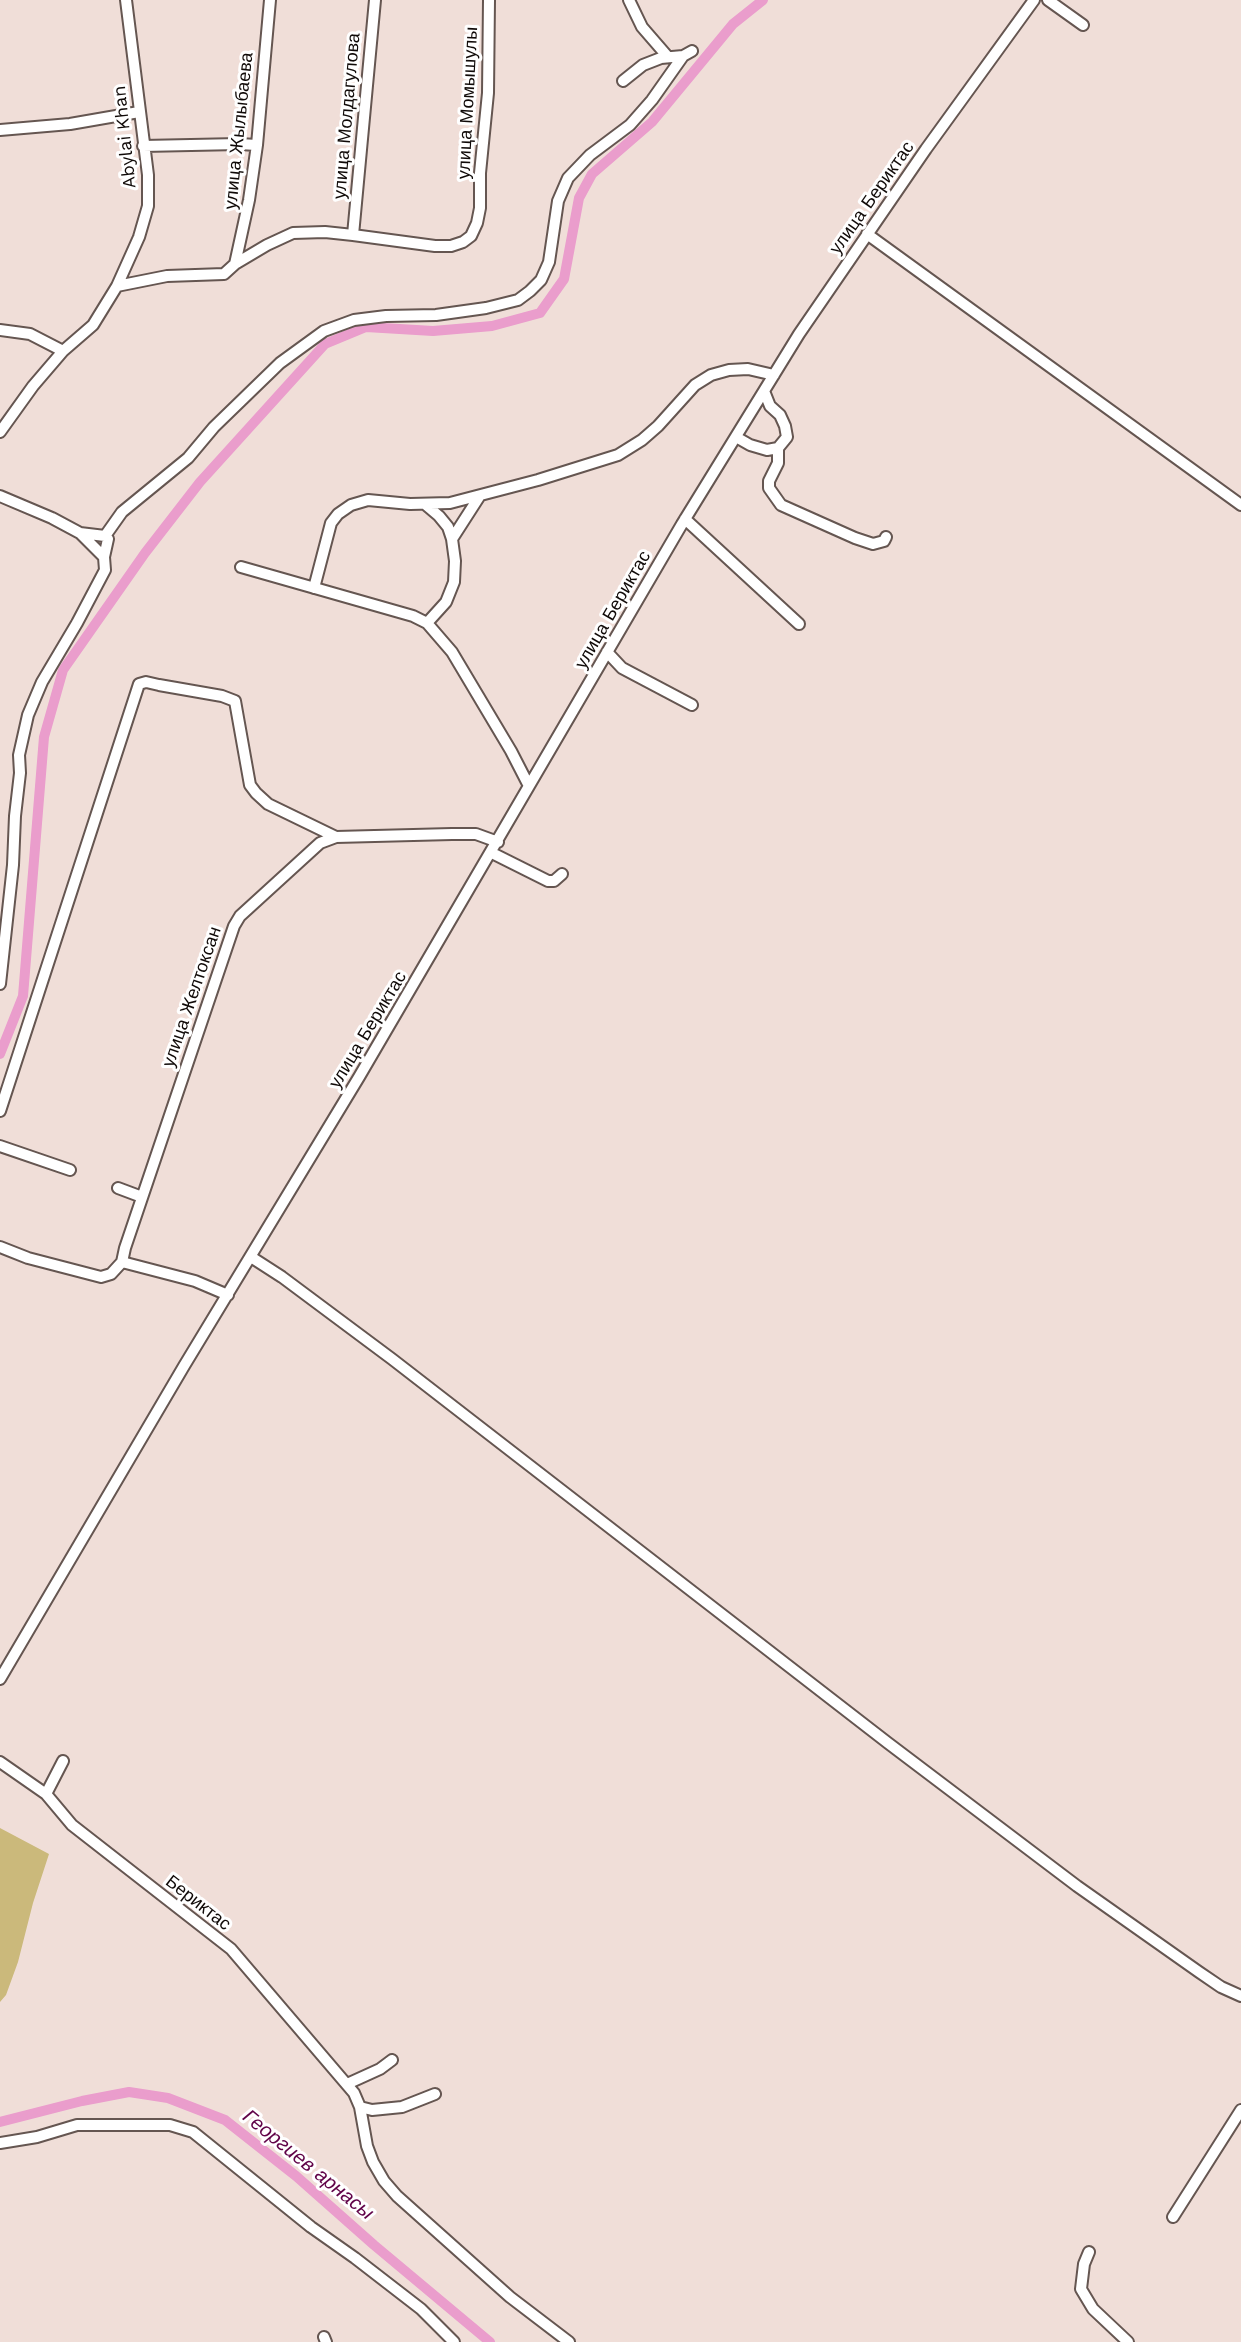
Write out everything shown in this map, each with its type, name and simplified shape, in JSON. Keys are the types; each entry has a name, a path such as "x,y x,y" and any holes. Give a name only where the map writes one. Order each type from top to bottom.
{"street":[{"name":"Abylai Khan","path":"0,432 33,386 63,351 93,325 117,286 139,237 148,206 148,175 126,0"},
{"name":"улица Жылыбаева","path":"235,264 249,200 257,145 270,0"},
{"name":"улица Молдагулова","path":"353,235 375,0"},
{"name":"улица Момышулы","path":"117,286 167,276 224,274 235,264 293,233 325,232 435,246 451,246 471,236 480,208 480,172 488,93 489,0"},
{"path":"629,0 642,27 668,57"},
{"name":"улица Бериктас","path":"0,1679 492,853 685,519 798,334 1034,0"},
{"path":"1048,0 1083,25"},
{"path":"105,536 122,512 188,458 214,428 280,363 324,332 339,324 362,319 436,315 486,308 518,300 530,291 541,280 549,262 558,201 568,178 590,155 630,125 687,54 643,65 623,81"},
{"path":"0,130 70,124 139,112"},
{"name":"улица Жылыбаева","path":"143,146 257,145"},
{"path":"867,234 1241,505"},
{"path":"0,330 30,334 63,351"},
{"path":"314,588 331,523 338,514 351,505 369,500 426,505 450,503 478,497 618,455 642,440 658,426 695,385 711,375 729,370 748,369 774,375"},
{"path":"764,390 770,406 780,415 787,437 778,448 778,463 769,481 769,488 781,505 864,541 873,543 884,541 886,537"},
{"path":"736,437 750,445 767,450 778,448"},
{"path":"0,496 52,518 80,533 104,557"},
{"path":"452,539 478,497"},
{"path":"426,505 439,516 447,527 452,539 455,561 454,582 446,602 427,623"},
{"path":"685,519 799,624"},
{"path":"80,533 105,536"},
{"path":"0,984 8,918 22,737 28,715 42,682 105,570 104,557 108,539 105,536"},
{"path":"241,567 427,623 452,652 530,786"},
{"path":"608,652 622,668 692,705"},
{"path":"0,1111 139,684 146,682 222,696 236,701 250,785 268,804 336,837"},
{"name":"улица Желтоксан","path":"122,1262 234,926 249,907 320,843 336,837 476,834 498,842"},
{"path":"492,853 548,881 562,874"},
{"path":"0,1146 70,1170"},
{"path":"118,1188 142,1197"},
{"path":"0,1247 28,1258 101,1277 111,1274 122,1262 195,1281 228,1295"},
{"path":"251,1257 282,1277 392,1359 888,1743 1068,1879 1221,1987 1239,1993"},
{"path":"46,1794 63,1761"},
{"name":"Бериктас","path":"0,1762 46,1794 72,1825 231,1949 350,2088 360,2107 367,2146 384,2181 397,2196 510,2297 568,2342"},
{"path":"350,2088 392,2060"},
{"path":"360,2107 372,2110 402,2107 435,2094"},
{"path":"1173,2217 1241,2110"},
{"path":"0,2143 37,2137 77,2125 170,2125 193,2132 311,2227 420,2309 454,2342"},
{"path":"1089,2252 1083,2264 1081,2289 1093,2309 1128,2342"}],"shaded area":[{"path":"0,1828 49,1854 33,1903 18,1962 6,1995 0,2002"}],"waterway":[{"path":"0,1054 23,996 44,737 63,670 145,553 200,482 325,344 366,327 433,331 492,326 540,313 564,279 579,198 592,174 652,122 733,24 763,0"},
{"name":"Георгиев арнасы","path":"0,2122 82,2101 129,2092 168,2098 225,2120 296,2176 490,2342"}]}
